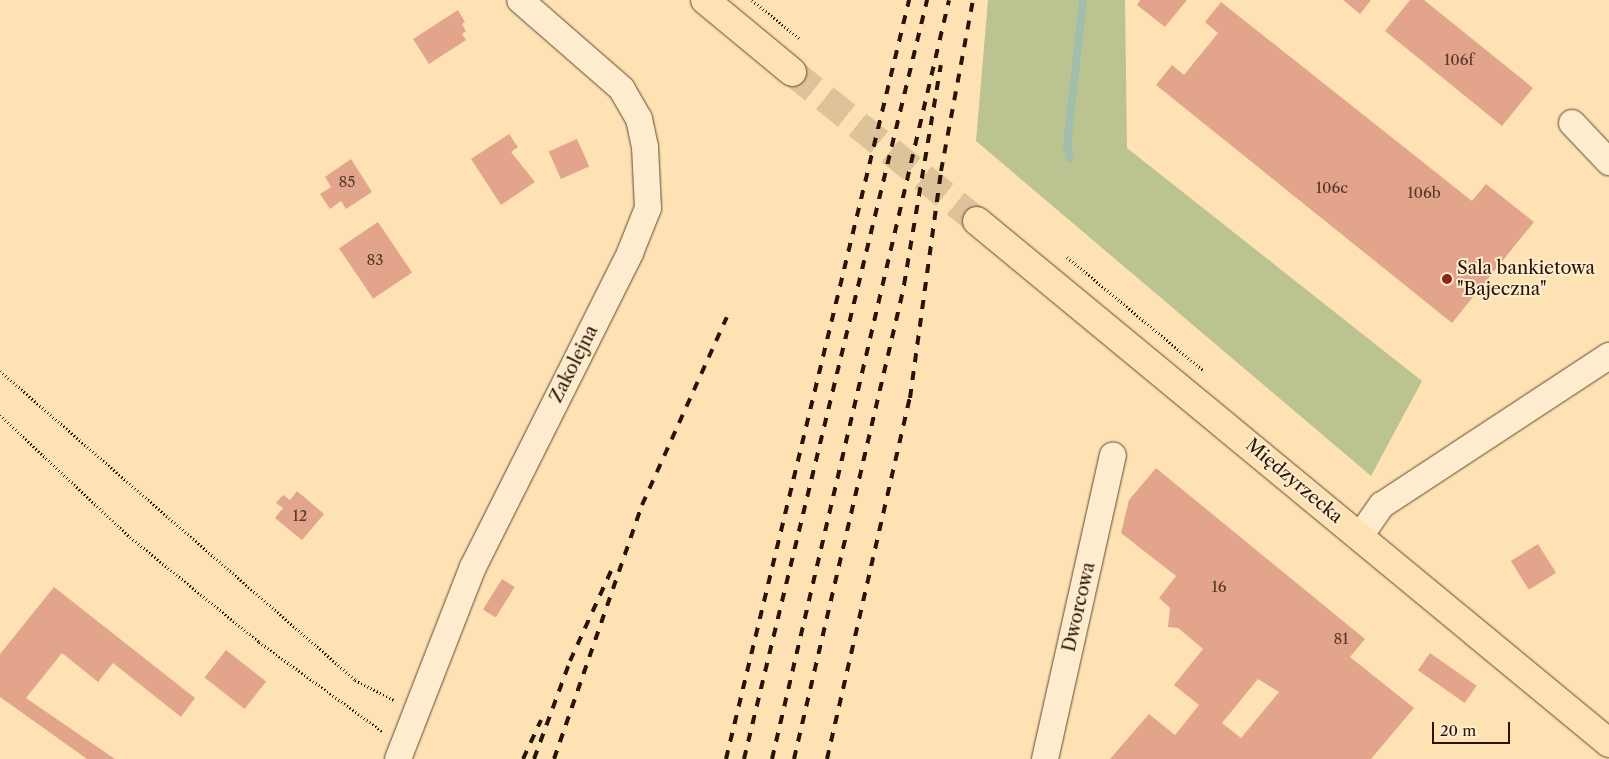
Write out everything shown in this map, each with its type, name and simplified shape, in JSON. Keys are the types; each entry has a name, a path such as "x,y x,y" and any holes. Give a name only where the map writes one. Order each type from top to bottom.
{"main road":[{"path":"705,0 792,72"},
{"name":"Międzyrzecka","path":"977,221 1609,743"}],"street":[{"name":"Zakolejna","path":"400,752 473,567 630,254 648,208 645,147 639,119 622,89 520,0"},
{"path":"1572,123 1609,162"},
{"path":"1360,536 1382,505 1609,356"},
{"name":"Dworcowa","path":"1045,759 1113,456"}],"path":[{"path":"752,0 800,39"},
{"path":"0,371 355,680 415,711"},
{"path":"0,415 130,537 259,642 400,752"}],"green space":[{"path":"988,0 1125,0 1127,148 1422,381 1371,476 976,141"}],"building":[{"path":"1140,0 1187,0 1165,27 1137,5"},
{"path":"1343,0 1371,0 1360,14"},
{"path":"1410,0 1424,0 1533,88 1502,126 1385,31"},
{"path":"1221,2 1472,201 1486,184 1534,222 1452,323 1156,85 1172,65 1184,75 1218,33 1205,22"},
{"path":"458,10 465,22 462,24 466,31 462,34 466,40 429,64 413,39"},
{"path":"509,134 518,147 511,152 535,182 501,205 471,159"},
{"path":"577,139 589,166 561,179 549,152"},
{"path":"351,159 372,192 346,209 341,201 330,209 320,194 331,187 325,177"},
{"path":"378,222 412,273 373,299 339,248"},
{"path":"1156,468 1365,639 1350,657 1414,708 1371,759 1110,759 1149,714 1175,735 1199,705 1174,685 1203,649 1178,628 1168,627 1170,608 1159,598 1176,576 1121,533 1129,500","holes":["1258,679 1279,692 1241,738 1222,723"]},
{"path":"297,491 324,514 302,540 275,518 283,508 276,503 283,495 290,500"},
{"path":"1538,544 1556,573 1529,590 1511,561"},
{"path":"502,579 515,587 496,617 483,610"},
{"path":"54,587 195,698 181,717 113,663 98,682 62,653 26,698 115,759 87,759 0,697 0,654"},
{"path":"226,650 266,681 245,709 204,678"},
{"path":"1430,653 1477,686 1465,703 1418,670"}],"waterway":[{"path":"1070,158 1067,146 1083,0"}],"tunnel":[{"path":"792,72 977,221"}],"railway":[{"path":"726,759 909,0"},
{"path":"744,759 927,0"},
{"path":"772,759 949,0"},
{"path":"827,759 910,398 941,171 973,0"},
{"path":"794,759 904,285 941,65"},
{"path":"554,759 642,505 727,317"},
{"path":"534,759 570,661 611,571"},
{"path":"523,759 541,720"}],"place":[{"name":"Sala bankietowa \"Bajeczna\"","path":"1447,279"}]}
